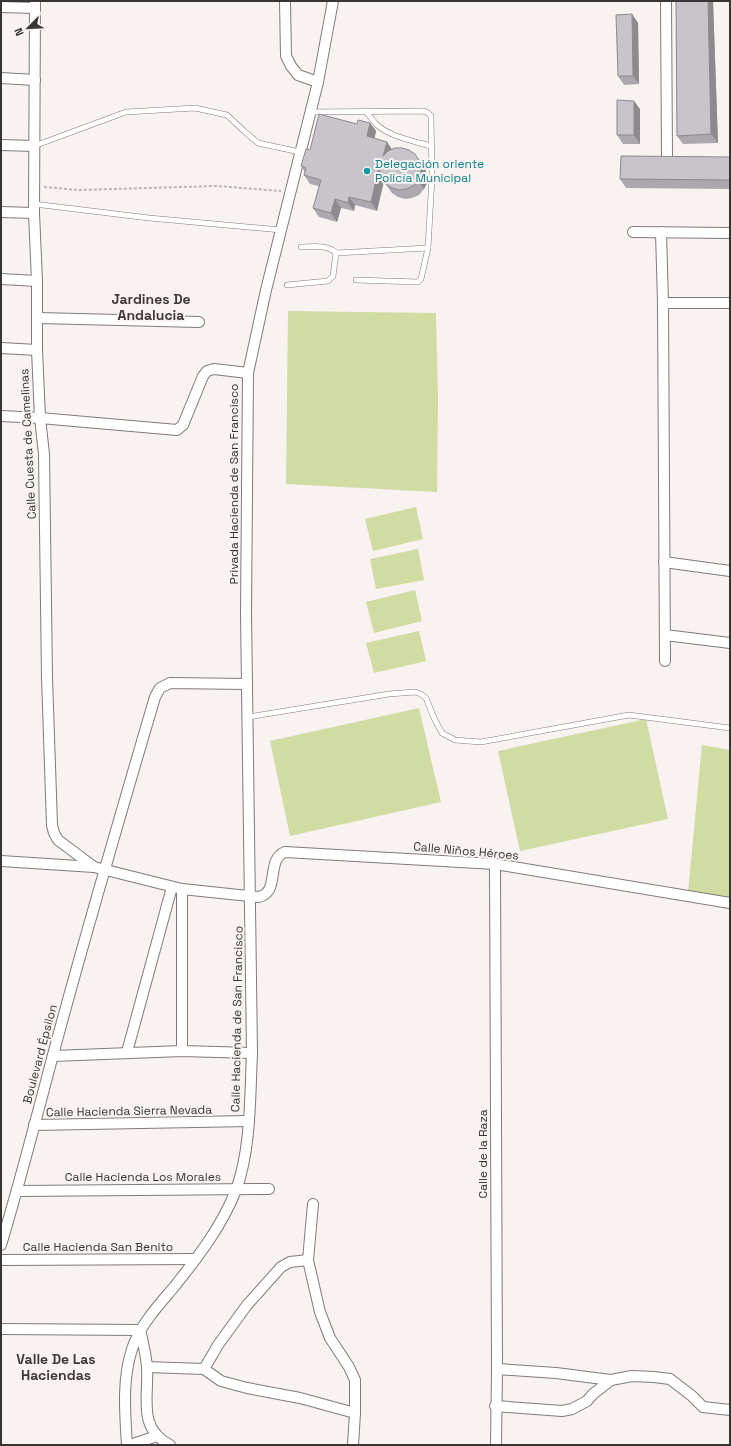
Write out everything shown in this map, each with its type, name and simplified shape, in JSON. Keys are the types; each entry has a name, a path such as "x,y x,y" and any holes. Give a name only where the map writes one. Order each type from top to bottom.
{"street":[{"path":"286,1 286,56 298,75 318,82"},
{"name":"Privada Hacienda de San Francisco","path":"251,896 246,613 248,373 266,290 318,82 332,1"},
{"path":"666,1 667,158"},
{"path":"1,7 35,4"},
{"name":"Calle Cuesta de Camelinas","path":"35,4 34,208 38,318 37,350 40,418 44,454 47,677 52,825 58,840 94,866"},
{"path":"1,78 34,80"},
{"path":"1,145 34,146"},
{"path":"1,212 34,208"},
{"path":"633,232 730,232"},
{"path":"661,232 663,303 665,661"},
{"path":"1,279 37,281"},
{"path":"663,303 730,303"},
{"path":"38,318 199,322"},
{"path":"1,348 37,350"},
{"path":"1,416 177,430 183,425 203,376 208,371 214,369 248,373"},
{"path":"664,562 730,571"},
{"path":"665,635 730,643"},
{"name":"Boulevard Épsilon","path":"1,1245 104,870 155,697 160,688 170,683 247,684"},
{"name":"Calle Niños Héroes","path":"251,896 264,896 268,892 275,862 281,854 285,852 495,864 730,903"},
{"path":"1,860 94,866 104,870 177,888 251,896"},
{"name":"Calle de la Raza","path":"495,864 496,1445"},
{"path":"177,888 182,1051"},
{"path":"127,1052 177,888"},
{"name":"Calle Hacienda de San Francisco","path":"126,1445 124,1398 132,1349 140,1330 196,1259 226,1213 236,1189 244,1155 249,1121 252,1053 251,896"},
{"path":"53,1056 182,1051 252,1053"},
{"name":"Calle Hacienda Sierra Nevada","path":"34,1126 249,1121"},
{"name":"Calle Hacienda Los Morales","path":"17,1191 269,1189"},
{"path":"313,1204 308,1260 320,1312 330,1338 350,1367 355,1380 353,1445"},
{"name":"Calle Hacienda San Benito","path":"1,1260 196,1259"},
{"path":"204,1369 218,1344 247,1305 281,1267 290,1262 308,1260"},
{"path":"1,1329 140,1330 147,1367 147,1417 151,1428 157,1436 170,1445"},
{"path":"147,1367 204,1369 221,1380 247,1388 300,1398 355,1413"},
{"path":"497,1369 556,1373 611,1380 632,1376 670,1379 703,1406 730,1410"},
{"path":"495,1406 562,1411 572,1409 587,1401 593,1394 611,1380"},
{"path":"130,1445 144,1443 157,1436"}],"lane":[{"path":"34,146 126,112 195,108 227,115 244,132 258,143 300,152"},
{"path":"310,112 424,111 431,116 432,177 428,248 421,279 418,282 356,280"},
{"path":"366,112 385,130 402,138 431,146"},
{"path":"34,208 281,230"},
{"path":"301,247 329,247 336,253 428,248"},
{"path":"287,285 328,281 334,276 336,253"},
{"path":"248,716 389,694 415,692 426,698 442,733 455,740 481,742 629,715 730,728"}],"path":[{"path":"35,187 79,190 216,186 290,192"}],"green space":[{"path":"288,311 436,313 438,399 437,492 286,484"},
{"path":"416,507 423,539 373,551 365,519"},
{"path":"418,549 424,580 376,589 370,559"},
{"path":"415,590 422,621 374,633 366,602"},
{"path":"419,631 426,661 374,673 366,643"},
{"path":"419,708 441,802 290,836 270,741"},
{"path":"646,719 668,819 520,851 498,751"},
{"path":"702,745 730,750 730,897 688,892"}],"building":[{"path":"676,1 708,1 711,134 677,136"},
{"path":"632,14 633,76 618,76 616,15"},
{"path":"617,100 634,101 634,135 617,135"},
{"name":"Delegación oriente Policía Municipal","path":"319,114 357,124 358,120 370,123 367,136 387,142 383,156 388,151 395,148 409,150 415,154 421,167 421,174 418,181 413,186 406,189 399,190 392,188 382,179 379,167 371,202 349,197 348,203 335,199 331,213 313,208 321,180 304,175 306,168 301,166 306,149 310,150"},
{"path":"621,156 730,157 730,180 620,179"}],"place":[{"name":"Delegación oriente Policía Municipal","path":"367,171"}],"district":[{"name":"Jardines De Andalucia","path":"151,308"},
{"name":"Valle De Las Haciendas","path":"56,1368"}]}
